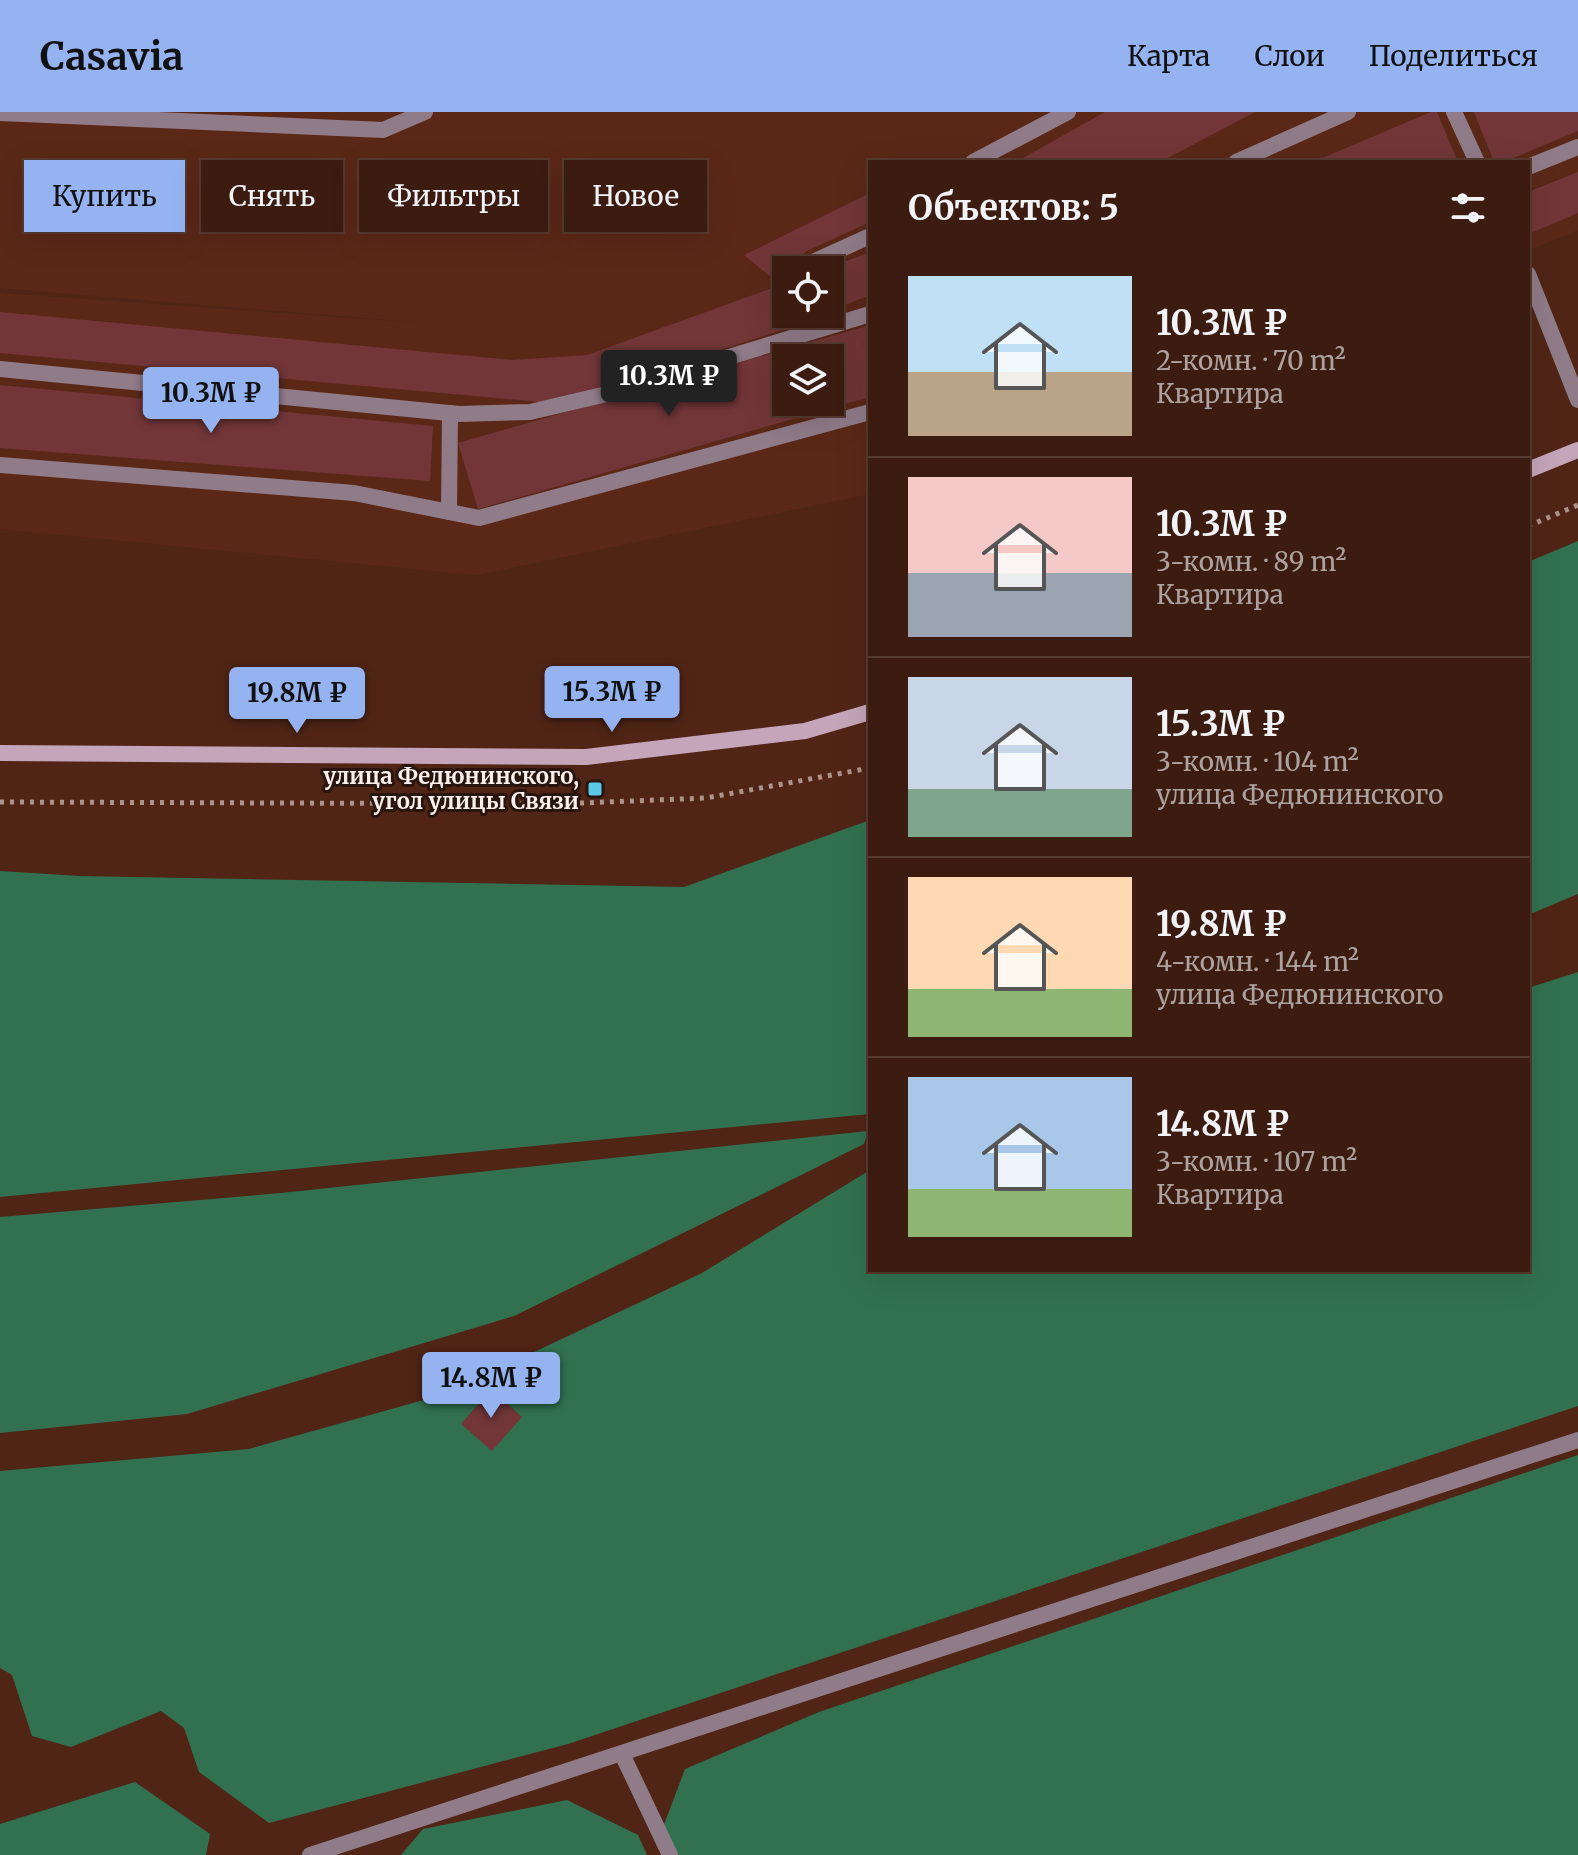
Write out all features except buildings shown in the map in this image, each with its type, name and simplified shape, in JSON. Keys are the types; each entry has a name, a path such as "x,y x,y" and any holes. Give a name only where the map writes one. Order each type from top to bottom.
{"main road":[{"path":"1530,469 1578,450"},
{"path":"0,753 586,757 805,731 868,713"}],"lane":[{"path":"0,113 383,130 425,112"},
{"path":"977,160 1068,112"},
{"path":"1240,160 1348,112"},
{"path":"1454,112 1476,160"},
{"path":"1530,166 1578,147"},
{"path":"826,256 868,237"},
{"path":"1530,279 1578,400"},
{"path":"0,369 450,413 530,412 611,393 868,315"},
{"path":"449,512 450,413"},
{"path":"0,465 354,493 479,518 868,413"},
{"path":"310,1855 1578,1440"},
{"path":"622,1754 670,1855"}],"path":[{"path":"1530,525 1578,505"},
{"path":"0,802 557,804 706,798 868,768"}],"shaded area":[{"path":"0,112 1578,112 1578,230 1530,250 1530,160 868,160 868,494 477,575 0,529 0,293 436,324 0,288"}],"green space":[{"path":"1578,541 1578,894 1530,914 1530,561"},
{"path":"868,821 868,1114 0,1197 0,871 80,876 684,887"},
{"path":"1578,972 1578,1406 568,1744 269,1823 199,1772 184,1728 161,1711 71,1747 32,1736 12,1675 0,1668 0,1471 249,1449 445,1394 702,1273 868,1171 868,1272 1530,1272 1530,987"},
{"path":"868,1131 864,1144 514,1316 187,1414 0,1433 0,1217 281,1193"},
{"path":"1578,1455 1578,1855 674,1855 662,1830 685,1769 819,1712"},
{"path":"135,1782 210,1834 206,1855 0,1855 0,1824"},
{"path":"567,1800 638,1835 647,1855 401,1855 423,1829"}],"place":[{"name":"улица Федюнинского, угол улицы Связи","path":"595,789"}]}
